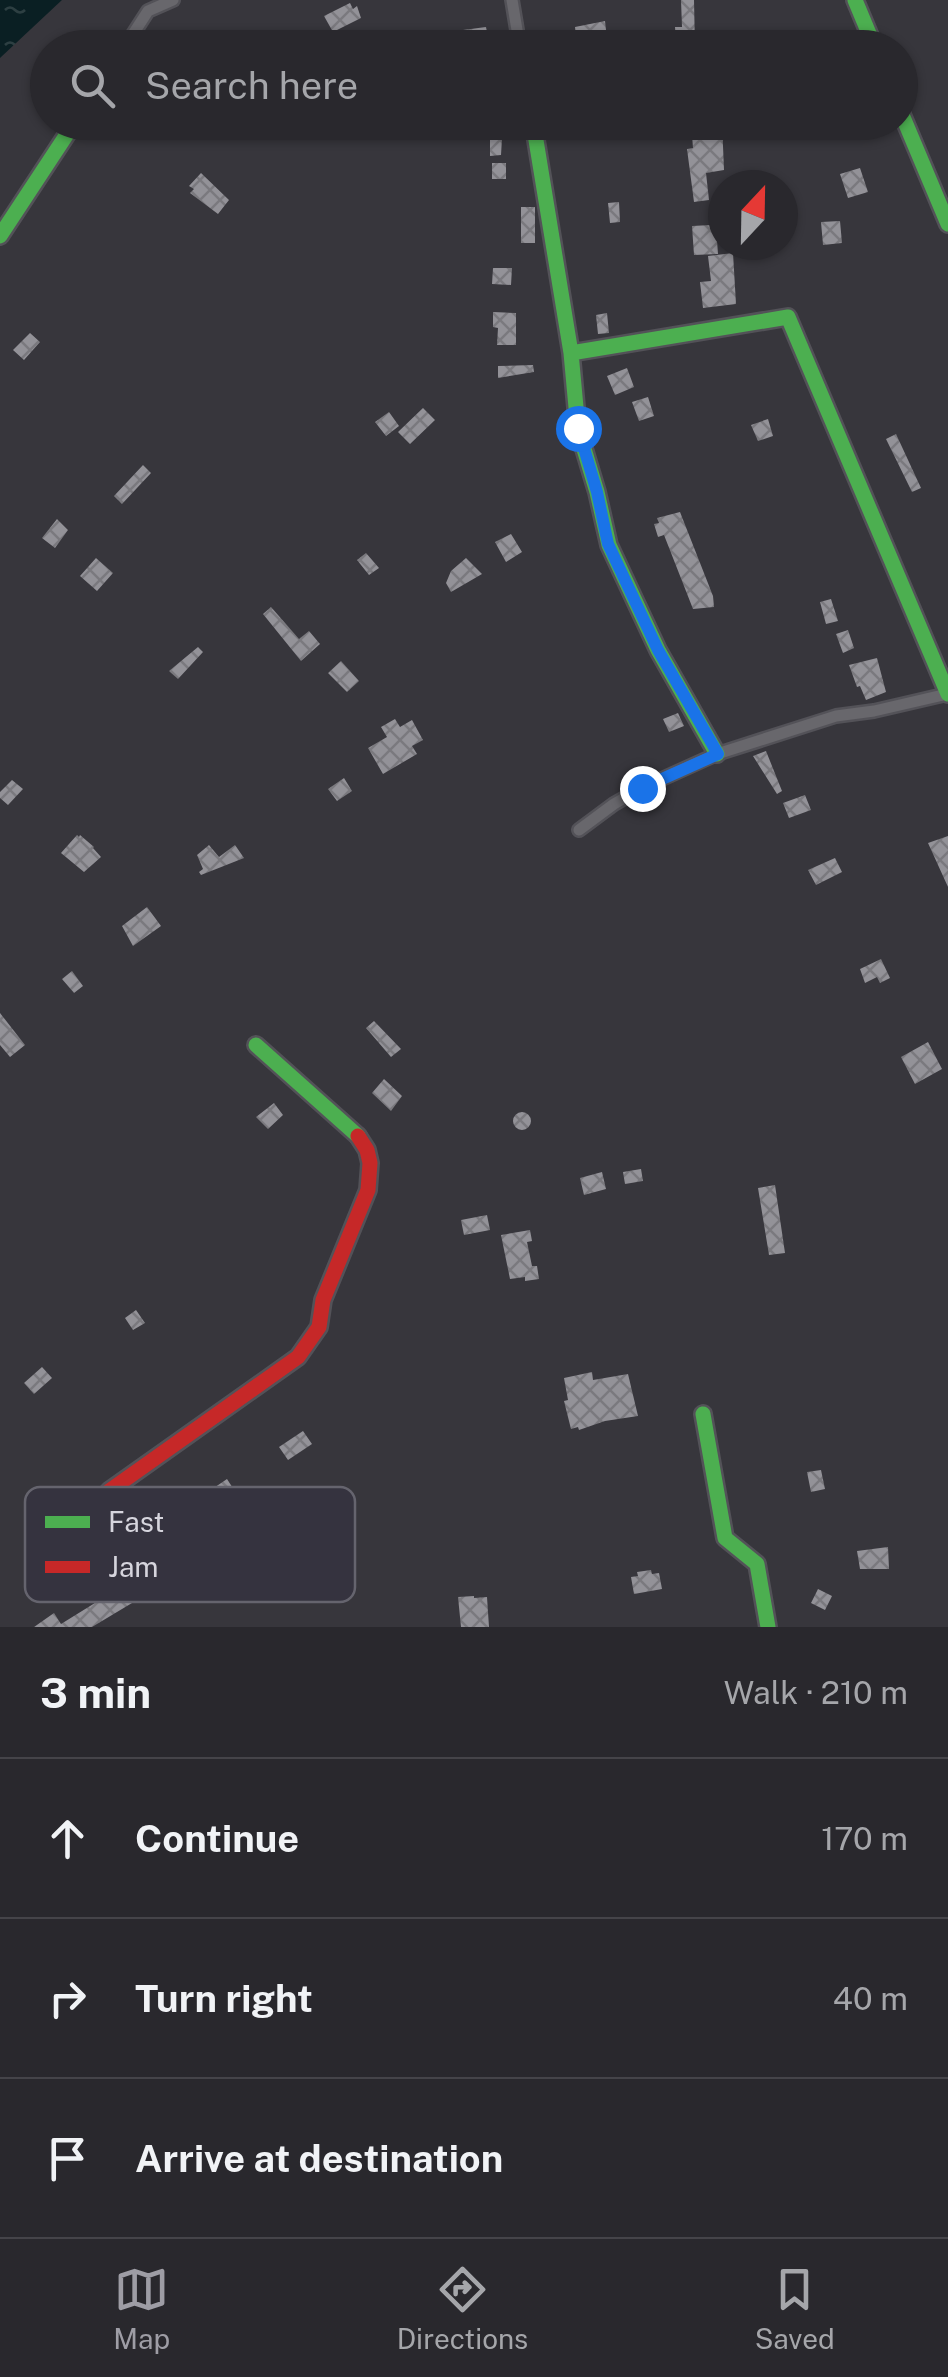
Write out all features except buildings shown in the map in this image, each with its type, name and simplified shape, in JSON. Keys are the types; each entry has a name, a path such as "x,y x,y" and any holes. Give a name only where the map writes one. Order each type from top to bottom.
{"street":[{"path":"135,30 148,10 174,0"},
{"path":"512,0 517,30"},
{"path":"856,0 868,30"},
{"path":"0,236 63,140"},
{"path":"536,140 578,428 608,544 658,650 718,754"},
{"path":"913,140 948,224"},
{"path":"570,353 788,318 948,694 836,716 718,754 642,788 578,830"},
{"path":"115,1487 298,1358 318,1327 324,1300 368,1190 370,1158 360,1138 256,1045"},
{"path":"703,1414 725,1538 757,1564 768,1627"}],"water":[{"path":"0,0 62,0 0,58"}],"traffic: fast":[{"path":"855,0 868,30"},
{"path":"0,236 63,140"},
{"path":"536,140 571,353 578,429 609,545 658,650 717,754"},
{"path":"913,140 948,224"},
{"path":"571,353 788,317 948,694"},
{"path":"256,1045 358,1136"},
{"path":"703,1414 725,1538 757,1564 768,1627"}],"traffic: jam":[{"path":"115,1487 298,1357 319,1327 323,1300 368,1190 370,1163 358,1136"}],"route":[{"path":"578,428 608,544 658,650 718,754 642,788"}]}
